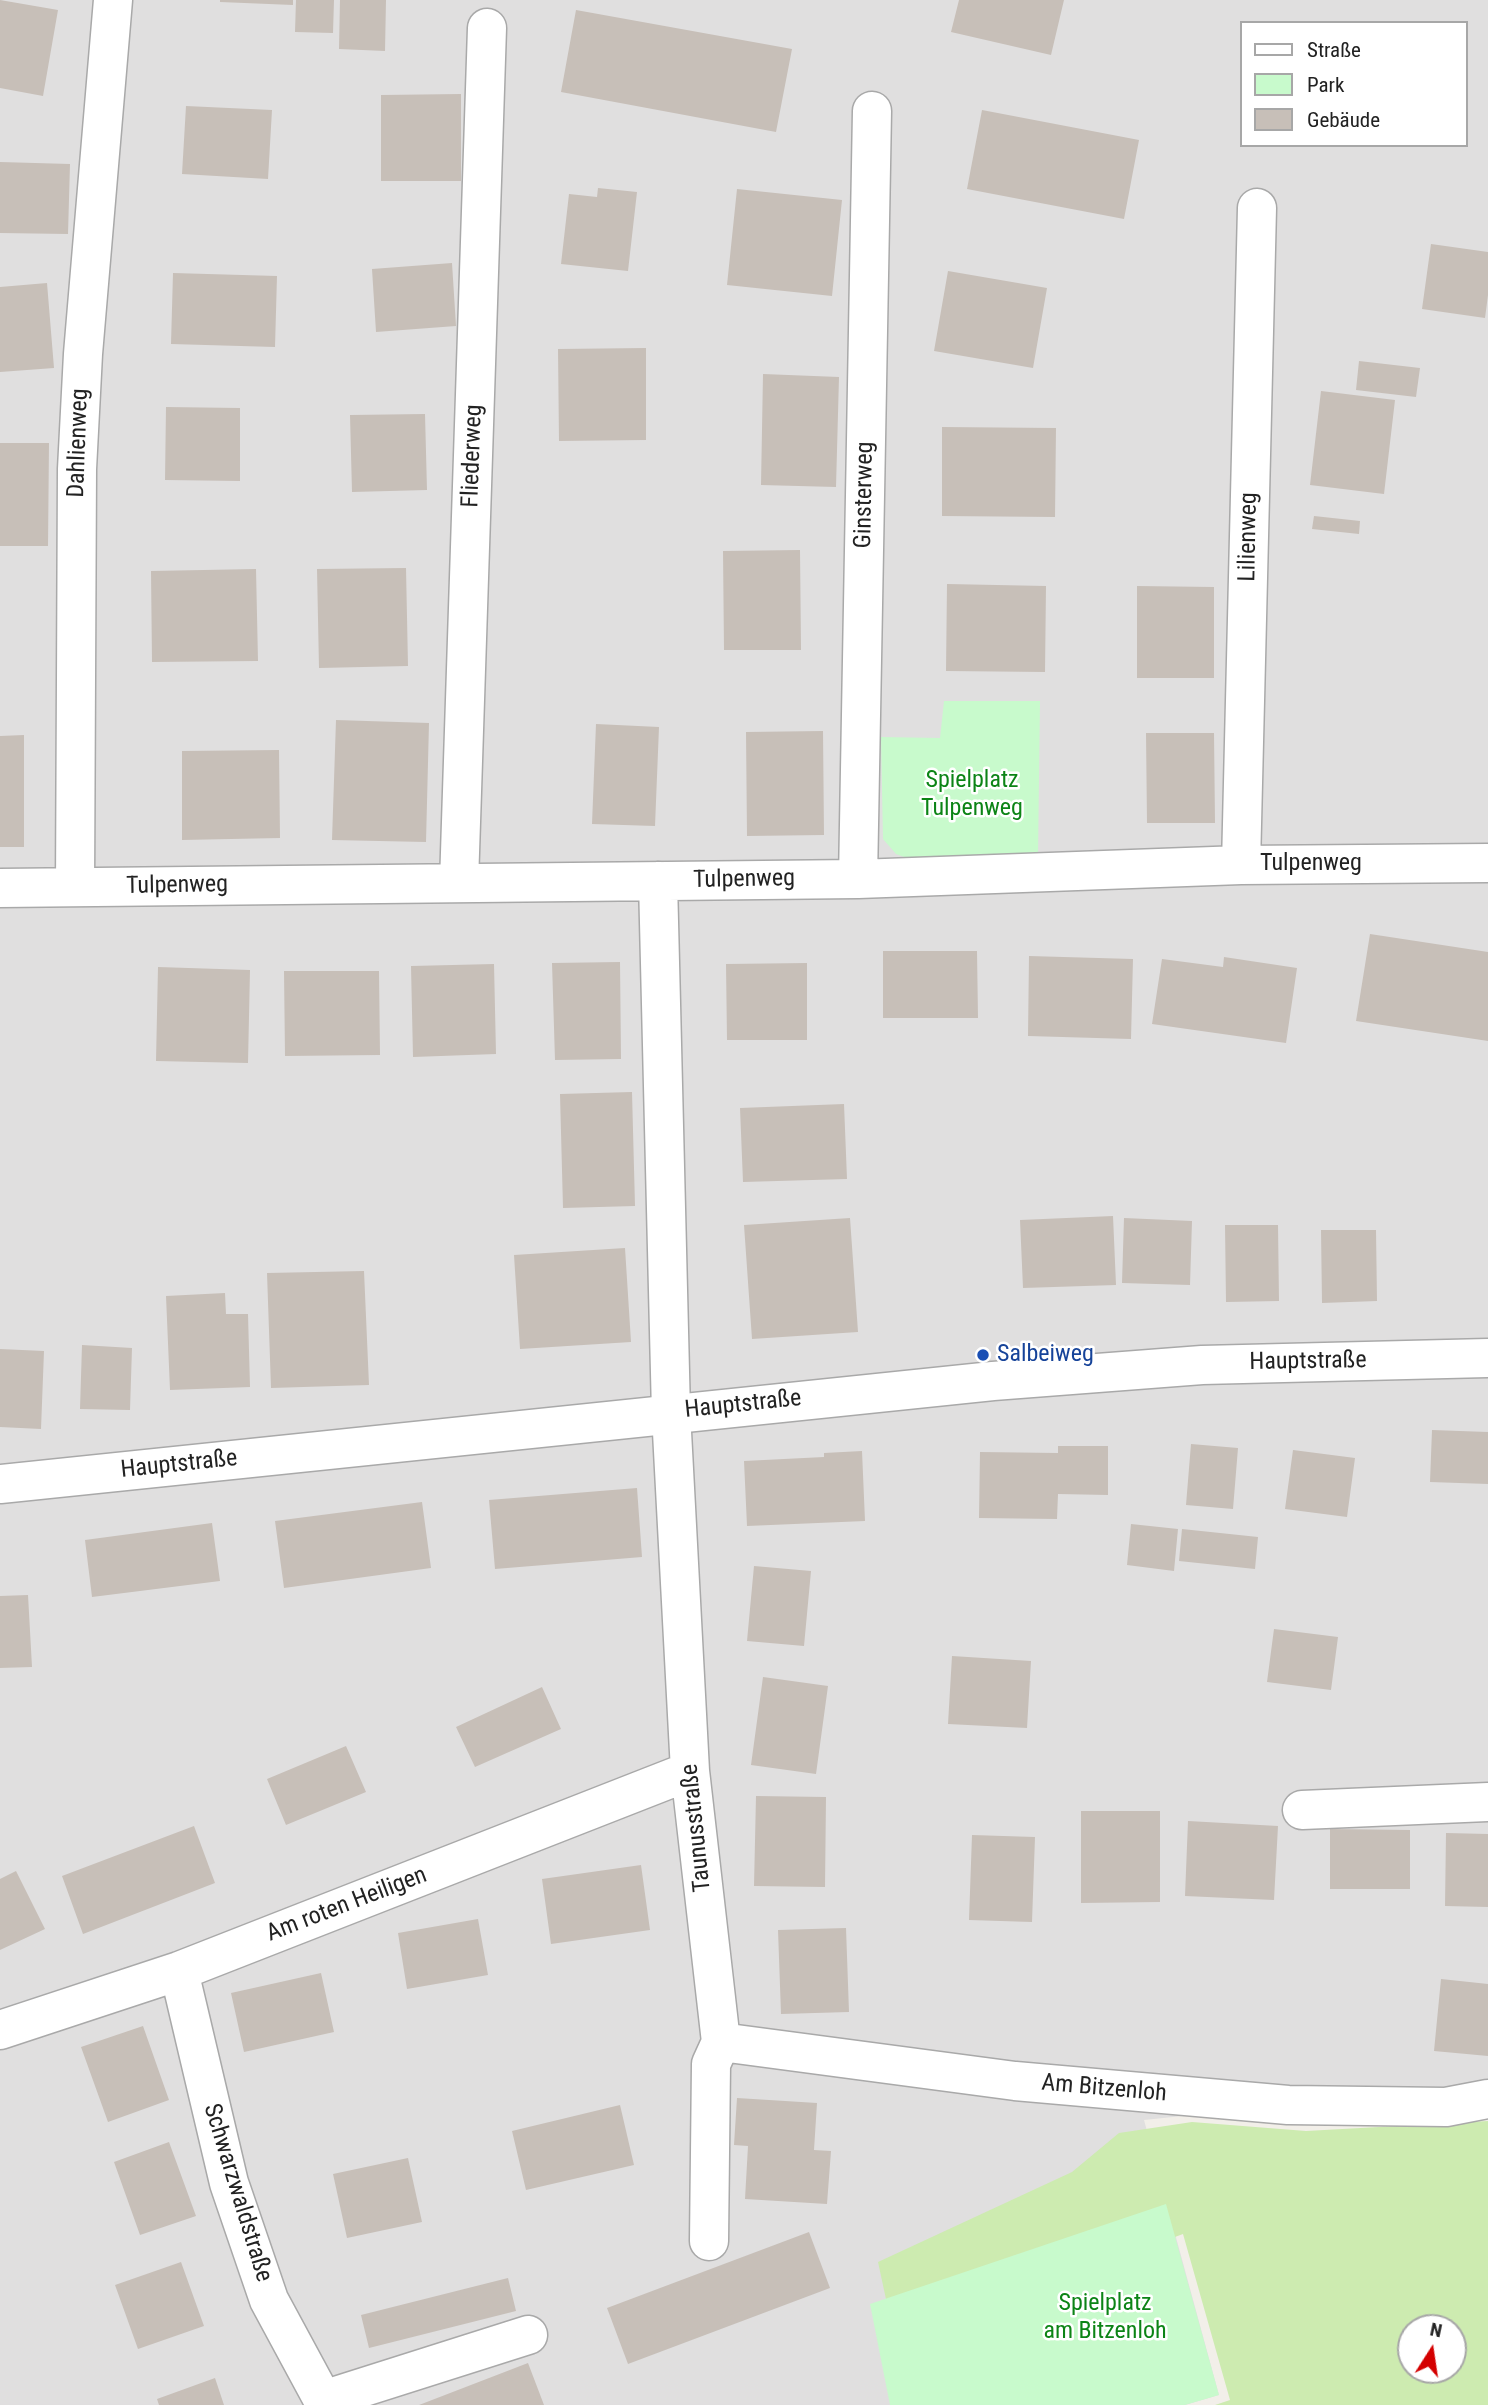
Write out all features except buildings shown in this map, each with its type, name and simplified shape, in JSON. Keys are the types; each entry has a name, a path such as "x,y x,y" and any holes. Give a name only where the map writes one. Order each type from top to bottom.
{"street":[{"name":"Dahlienweg","path":"75,887 77,469 83,354 113,0"},
{"name":"Fliederweg","path":"459,883 487,28"},
{"name":"Ginsterweg","path":"858,879 872,111"},
{"name":"Lilienweg","path":"1241,865 1257,208"},
{"name":"Tulpenweg","path":"0,888 858,879 1241,865 1488,863"},
{"path":"658,881 671,1413"},
{"name":"Hauptstraße","path":"0,1484 993,1381 1202,1365 1488,1358"},
{"name":"Taunusstraße","path":"671,1413 690,1771 721,2042 711,2064 709,2241"},
{"name":"Am roten Heiligen","path":"0,2030 179,1971 690,1771"},
{"path":"1302,1810 1488,1802"},
{"name":"Schwarzwaldstraße","path":"179,1971 229,2183 269,2300 323,2400 528,2335"},
{"name":"Am Bitzenloh","path":"721,2042 1015,2081 1288,2105 1446,2107 1488,2099"}],"shaded area":[{"path":"0,0 1488,0 1488,2099 1288,2105 1144,2120 1219,2395 1185,2405 0,2405"}],"green space":[{"name":"Spielplatz Tulpenweg","path":"944,701 1040,701 1038,857 915,861 896,854 883,839 881,737 940,738"},
{"path":"1488,2121 1488,2405 1215,2405 1230,2400 1183,2234 895,2341 878,2262 1072,2172 1119,2133 1192,2122 1306,2131"},
{"name":"Spielplatz am Bitzenloh","path":"1166,2204 1219,2395 1185,2405 890,2405 870,2304"}],"place":[{"name":"Salbeiweg","path":"983,1355"}]}
